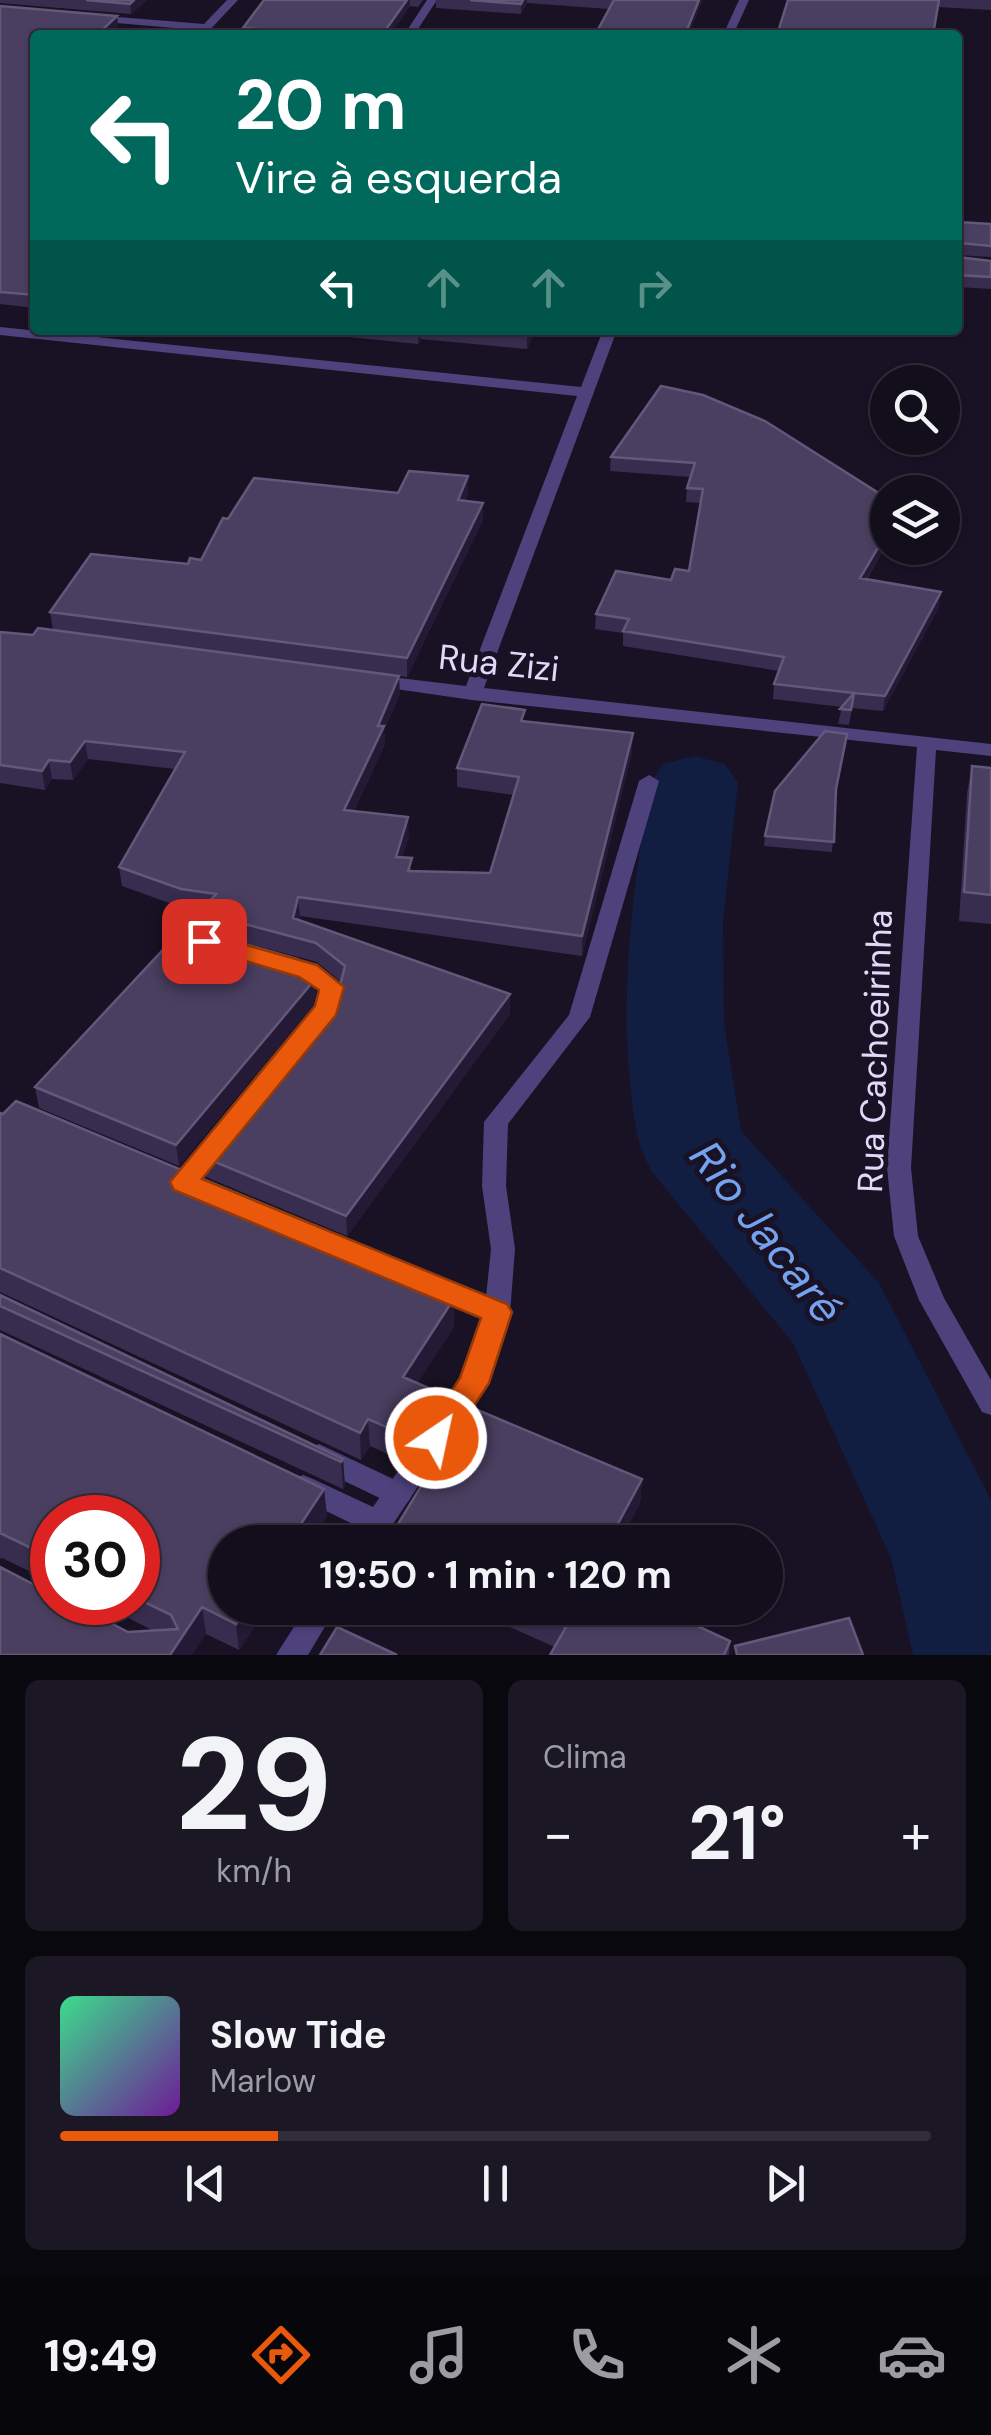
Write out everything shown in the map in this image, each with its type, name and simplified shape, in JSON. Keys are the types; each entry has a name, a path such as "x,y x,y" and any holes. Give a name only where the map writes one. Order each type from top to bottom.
{"street":[{"path":"203,30 234,0"},
{"path":"412,30 432,0"},
{"path":"730,30 744,0"},
{"path":"78,16 194,30"},
{"path":"0,332 584,392"},
{"path":"472,694 608,335"},
{"name":"Rua Zizi","path":"354,678 991,750"},
{"name":"Rua Cachoeirinha","path":"927,741 899,1168 906,1236 932,1300 991,1404"},
{"path":"377,1525 474,1383 497,1312 503,1249 494,1186 496,1122 579,1017 649,780"},
{"path":"274,961 308,971 332,987 327,1009 303,1038"},
{"path":"184,1182 232,1124"},
{"path":"276,1220 497,1312"},
{"path":"295,1444 398,1494"},
{"path":"270,1471 359,1525"},
{"path":"291,1655 311,1625"}],"building":[{"path":"86,0 134,0 130,4"},
{"path":"264,0 407,0 386,30 243,28"},
{"path":"470,0 523,0 521,4"},
{"path":"614,0 699,0 687,30 598,30"},
{"path":"788,0 939,0 934,30 779,30"},
{"path":"0,6 117,16 102,30 30,30 30,295 0,292"},
{"path":"962,222 991,224 991,246 962,243"},
{"path":"962,257 991,261 991,277 962,275"},
{"path":"661,386 703,395 765,421 870,488 870,561 860,578 941,592 885,696 774,684 784,657 623,631 629,619 596,614 616,571 671,580 675,569 689,571 703,489 687,488 695,463 611,457"},
{"path":"409,471 468,476 458,500 483,503 407,658 50,612 91,554 188,564 190,558 201,560 223,518 228,519 254,478 398,493"},
{"path":"38,628 399,676 378,726 384,726 344,810 408,817 396,857 412,858 408,871 490,873 519,777 457,768 482,704 525,710 521,721 633,733 582,936 298,897 293,918 510,994 346,1216 203,1157 337,997 345,966 316,943 200,912 216,894 181,889 119,867 185,752 85,741 70,762 49,760 42,771 0,765 0,632 33,635"},
{"path":"854,693 851,710 840,709"},
{"path":"825,731 847,734 836,789 834,842 765,836 775,791"},
{"path":"972,766 991,768 991,895 964,892"},
{"path":"188,923 193,929 297,959 314,971 311,984 176,1145 35,1087"},
{"path":"16,1101 328,1231 318,1245 453,1300 403,1377 431,1389 400,1433 368,1419 360,1433 0,1268 0,1113"},
{"path":"0,1295 343,1459 341,1462 0,1306"},
{"path":"0,1334 324,1489 300,1525 208,1525 208,1610 202,1607 170,1655 0,1655 0,1567 30,1583 30,1625 114,1625 128,1632 178,1629 171,1615 160,1610 160,1495 30,1495 30,1547 0,1533"},
{"path":"461,1403 642,1479 617,1525 397,1525 442,1452 431,1447"},
{"path":"849,1618 863,1655 737,1655 735,1646"},
{"path":"561,1625 696,1625 730,1641 724,1655 550,1655 566,1627"},
{"path":"337,1627 397,1655 320,1655"}],"waterway":[{"name":"Rio Jacaré","path":"694,783 676,922 674,1022 690,1144 838,1316 955,1558 979,1655"}],"route":[{"path":"204,941 308,971 332,987 327,1009 184,1182 497,1312 474,1383 436,1438"}]}
